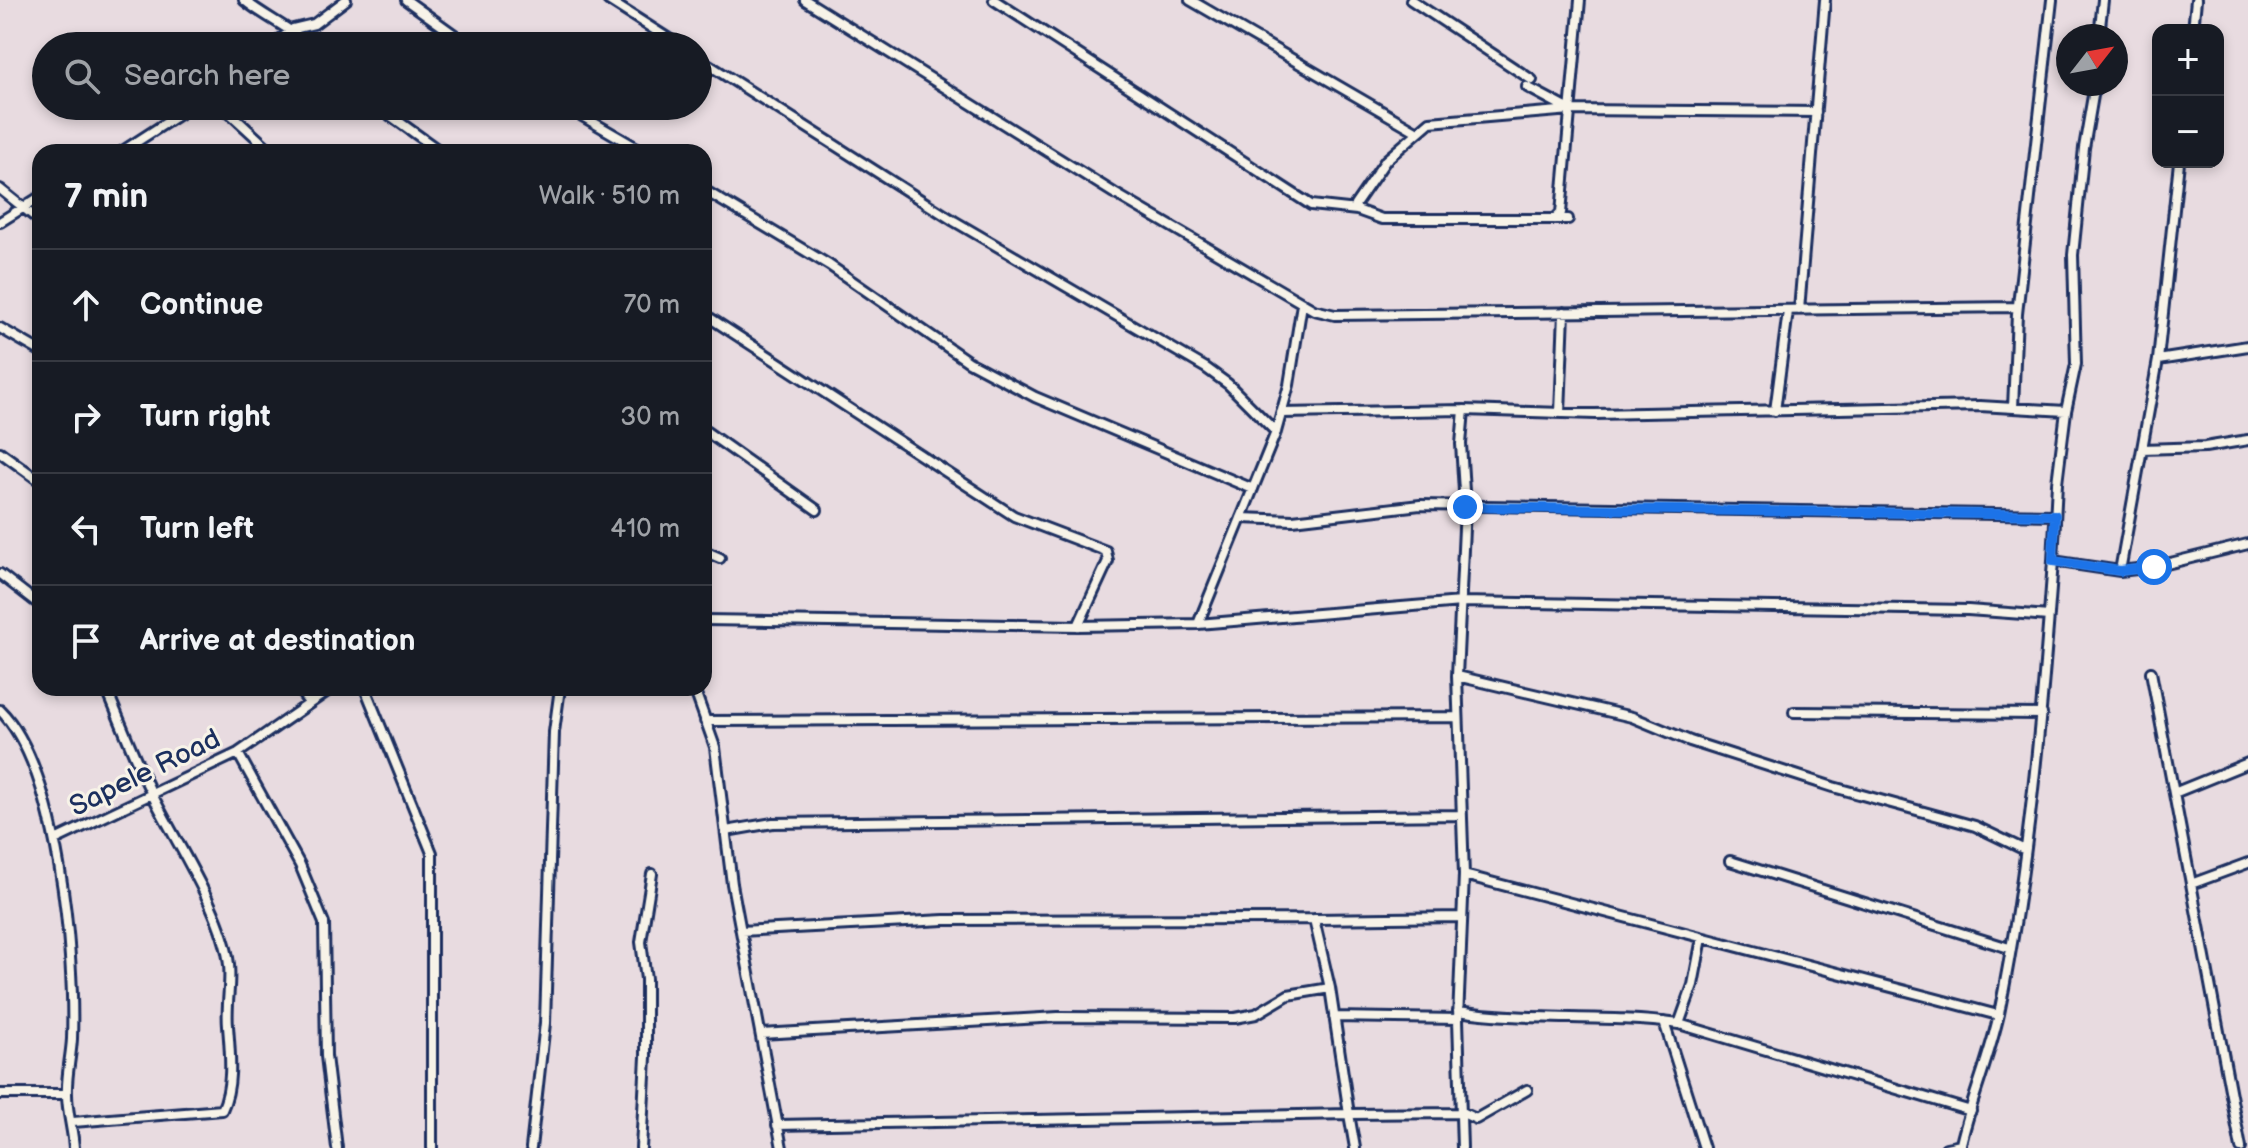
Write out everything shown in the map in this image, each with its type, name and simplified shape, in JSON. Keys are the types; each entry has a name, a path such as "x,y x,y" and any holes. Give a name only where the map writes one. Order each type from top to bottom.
{"street":[{"path":"244,0 274,24 296,32"},
{"path":"289,32 314,24 346,0"},
{"path":"406,0 451,32"},
{"path":"608,0 658,32"},
{"path":"805,0 1009,129 1302,304 1335,315 1788,311 1853,306 2017,307"},
{"path":"994,0 1311,205 1357,210 1382,219 1568,219"},
{"path":"1190,0 1416,131"},
{"path":"1411,0 1571,110"},
{"path":"1555,219 1561,213 1580,0"},
{"path":"1799,310 1825,0"},
{"path":"2013,408 2017,307 2052,0"},
{"path":"2100,24 2103,0"},
{"path":"2194,24 2196,0"},
{"path":"712,67 954,221 1206,368 1228,384 1276,432"},
{"path":"1946,1148 1960,1146 1998,1015 2025,850 2042,714 2055,515 2066,411 2076,364 2073,255 2093,96"},
{"path":"1357,210 1355,205 1386,160 1430,122 1571,110 1816,112"},
{"path":"133,144 170,120"},
{"path":"237,120 263,144"},
{"path":"396,120 430,144"},
{"path":"589,120 630,144"},
{"path":"2120,571 2158,360 2178,168"},
{"path":"0,189 32,215"},
{"path":"712,195 829,265 969,362 1035,397 1253,489"},
{"path":"0,222 32,201"},
{"path":"1198,624 1276,432 1289,385 1302,304"},
{"path":"1775,411 1788,311"},
{"path":"1560,413 1564,312"},
{"path":"712,319 1014,516 1102,548 1108,561 1078,626"},
{"path":"0,328 32,346"},
{"path":"2158,360 2248,346"},
{"path":"1281,413 2013,408 2066,411"},
{"path":"1462,1148 1458,1015 1464,875 1457,676 1465,507 1461,444 1464,410"},
{"path":"712,436 817,510"},
{"path":"2142,449 2205,447 2248,440"},
{"path":"0,452 32,475"},
{"path":"1241,518 1293,520 1420,505 2055,515"},
{"path":"2053,561 2120,571 2154,567 2248,544"},
{"path":"712,554 720,558"},
{"path":"0,574 32,599"},
{"path":"712,620 1078,626 1198,624 1461,602 1968,610 2049,616"},
{"path":"2151,672 2241,1148"},
{"path":"1457,676 1632,717 1690,741 1833,787 1975,826 2025,850"},
{"path":"73,1122 222,1110 231,1061 229,963 186,851 152,795 109,696"},
{"path":"304,696 309,703"},
{"name":"Sapele Road","path":"55,840 238,753 320,696"},
{"path":"368,696 432,853 432,1148"},
{"path":"531,1148 545,1023 554,732 559,696"},
{"path":"697,696 715,747 741,931 782,1148"},
{"path":"0,710 10,720 29,759 55,840 70,934 72,1039 67,1094 74,1148"},
{"path":"1794,712 2042,714"},
{"path":"705,721 1458,717"},
{"path":"238,753 300,865 324,923 326,1056 337,1148"},
{"path":"2174,793 2248,763"},
{"path":"726,831 773,823 1461,815"},
{"path":"1730,861 2009,948"},
{"path":"2191,884 2248,863"},
{"path":"641,1148 646,1057 646,979 641,942 652,874"},
{"path":"1464,875 1998,1015"},
{"path":"741,931 944,920 1462,917"},
{"path":"1314,919 1330,988 1355,1148"},
{"path":"1679,1024 1693,985 1702,938"},
{"path":"761,1034 1058,1017 1235,1018 1256,1014 1288,995 1330,988"},
{"path":"1334,1017 1458,1015 1630,1018 1679,1024 1971,1111"},
{"path":"1664,1022 1704,1148"},
{"path":"777,1125 1463,1113 1476,1119 1527,1090"},
{"path":"0,1094 67,1094"}],"route":[{"path":"1465,507 1830,509 2055,515 2053,561 2120,571 2154,567"}]}
